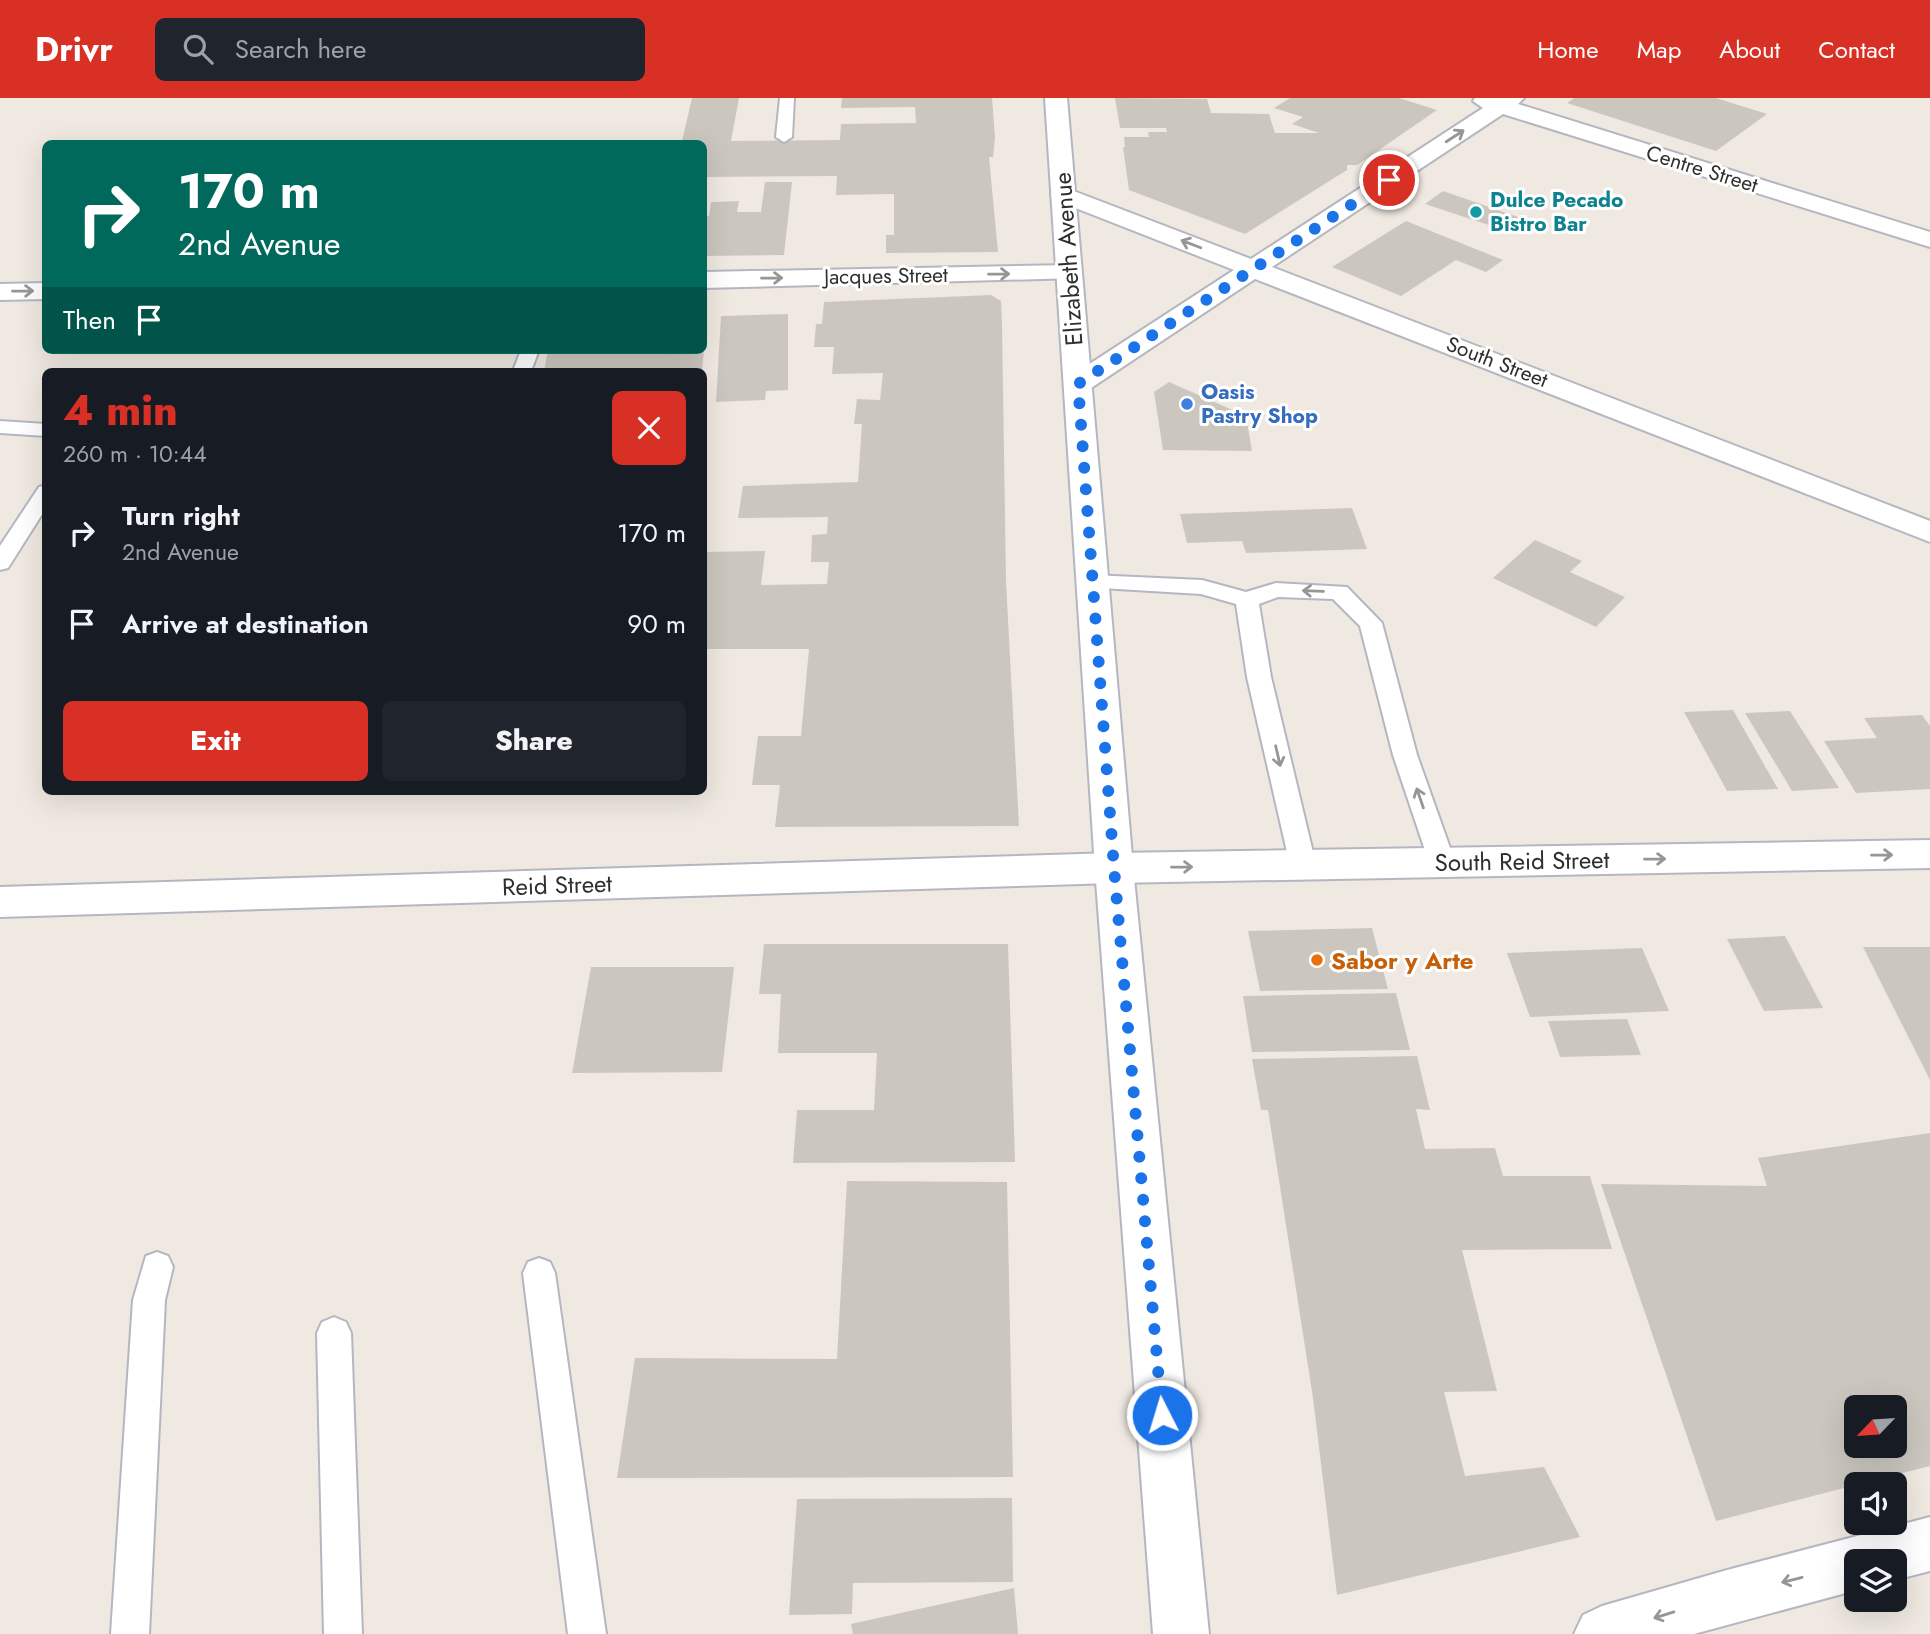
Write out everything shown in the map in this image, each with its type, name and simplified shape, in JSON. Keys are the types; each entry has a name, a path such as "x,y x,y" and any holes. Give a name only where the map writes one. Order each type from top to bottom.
{"street":[{"name":"Elizabeth Avenue","path":"1056,98 1114,868 1181,1634"},
{"name":"Centre Street","path":"1474,98 1507,102 1930,240"},
{"path":"1078,384 1507,102"},
{"name":"South Street","path":"1063,195 1930,531"},
{"name":"Jacques Street","path":"707,280 1069,273"},
{"path":"0,292 42,291"},
{"name":"South Reid Street","path":"1114,868 1930,854"},
{"name":"Reid Street","path":"0,902 1114,868"},
{"path":"1907,1550 1930,1544"},
{"path":"1602,1634 1844,1566"}],"lane":[{"path":"784,137 787,98"},
{"path":"0,427 42,430"},
{"path":"0,563 42,497"},
{"path":"18,534 42,533"},
{"path":"1092,582 1202,587 1247,600 1276,590 1339,592 1371,623 1405,755 1442,862"},
{"path":"1247,600 1259,677 1303,865"},
{"path":"130,1634 149,1300 158,1267"},
{"path":"539,1273 587,1634"},
{"path":"334,1333 343,1634"}],"building":[{"path":"692,98 739,98 731,141 840,140 841,124 916,123 915,107 841,108 842,98 992,98 995,138 993,157 989,157 998,252 886,253 886,235 894,235 894,194 836,195 837,176 707,177 707,140 682,140"},
{"path":"1115,98 1207,99 1211,113 1269,114 1275,133 1319,133 1292,124 1303,117 1274,108 1290,98 1399,98 1437,110 1357,165 1347,165 1347,170 1245,234 1129,190 1124,137 1149,137 1148,132 1167,132 1166,128 1120,128"},
{"path":"1574,98 1716,98 1767,114 1716,151 1567,103"},
{"path":"765,182 792,182 784,255 707,256 707,216 711,202 739,201 737,212 761,212"},
{"name":"Dulce Pecado Bistro Bar","path":"1443,191 1527,220 1510,232 1425,204"},
{"path":"1406,221 1503,260 1486,272 1456,260 1401,296 1332,267"},
{"path":"991,295 1001,301 1006,582 1019,826 775,827 780,785 752,785 758,736 801,736 809,649 707,649 707,552 765,551 761,585 827,584 829,562 811,562 812,535 827,534 828,517 738,518 743,486 858,482 862,424 854,424 857,399 880,400 883,373 832,374 834,347 814,347 816,324 822,324 824,302"},
{"path":"788,314 788,390 766,391 765,400 716,402 721,316"},
{"path":"547,354 704,354 702,368 545,368"},
{"name":"Oasis Pastry Shop","path":"1169,382 1246,416 1252,451 1163,450 1154,392"},
{"path":"1352,508 1367,549 1246,553 1242,541 1187,543 1180,514"},
{"path":"1535,540 1582,561 1570,572 1625,597 1596,627 1493,578"},
{"path":"1733,710 1778,789 1727,791 1684,712"},
{"path":"1790,711 1839,788 1792,791 1745,713"},
{"path":"1922,715 1930,726 1930,789 1856,793 1824,741 1877,738 1864,718"},
{"name":"Sabor y Arte","path":"1372,928 1388,989 1260,991 1248,931"},
{"path":"1785,936 1823,1008 1764,1011 1727,939"},
{"path":"764,944 1008,944 1015,1162 793,1163 797,1110 874,1110 877,1053 778,1053 781,994 759,994"},
{"path":"1863,947 1930,947 1930,1080"},
{"path":"1642,948 1669,1011 1530,1017 1507,953"},
{"path":"591,967 734,967 722,1072 572,1073"},
{"path":"1396,993 1410,1050 1252,1052 1243,996"},
{"path":"1627,1019 1641,1055 1560,1057 1548,1021"},
{"path":"1417,1056 1430,1110 1416,1109 1425,1149 1495,1148 1503,1176 1590,1176 1612,1249 1462,1250 1497,1391 1444,1392 1465,1476 1544,1467 1580,1537 1337,1595 1313,1398 1268,1110 1261,1110 1252,1059"},
{"path":"1930,1133 1930,1466 1907,1472 1844,1472 1844,1488 1716,1521 1601,1184 1767,1186 1758,1158"},
{"path":"847,1181 1007,1182 1013,1477 617,1478 635,1358 837,1359"},
{"path":"1012,1498 1013,1582 853,1583 852,1614 789,1615 797,1499"},
{"path":"1014,1588 1018,1634 853,1634 851,1624"}],"place":[{"name":"Dulce Pecado Bistro Bar","path":"1476,212"},
{"name":"Oasis Pastry Shop","path":"1187,404"},
{"name":"Sabor y Arte","path":"1317,960"}],"route":[{"path":"1162,1415 1114,868 1078,384 1389,180"}]}
